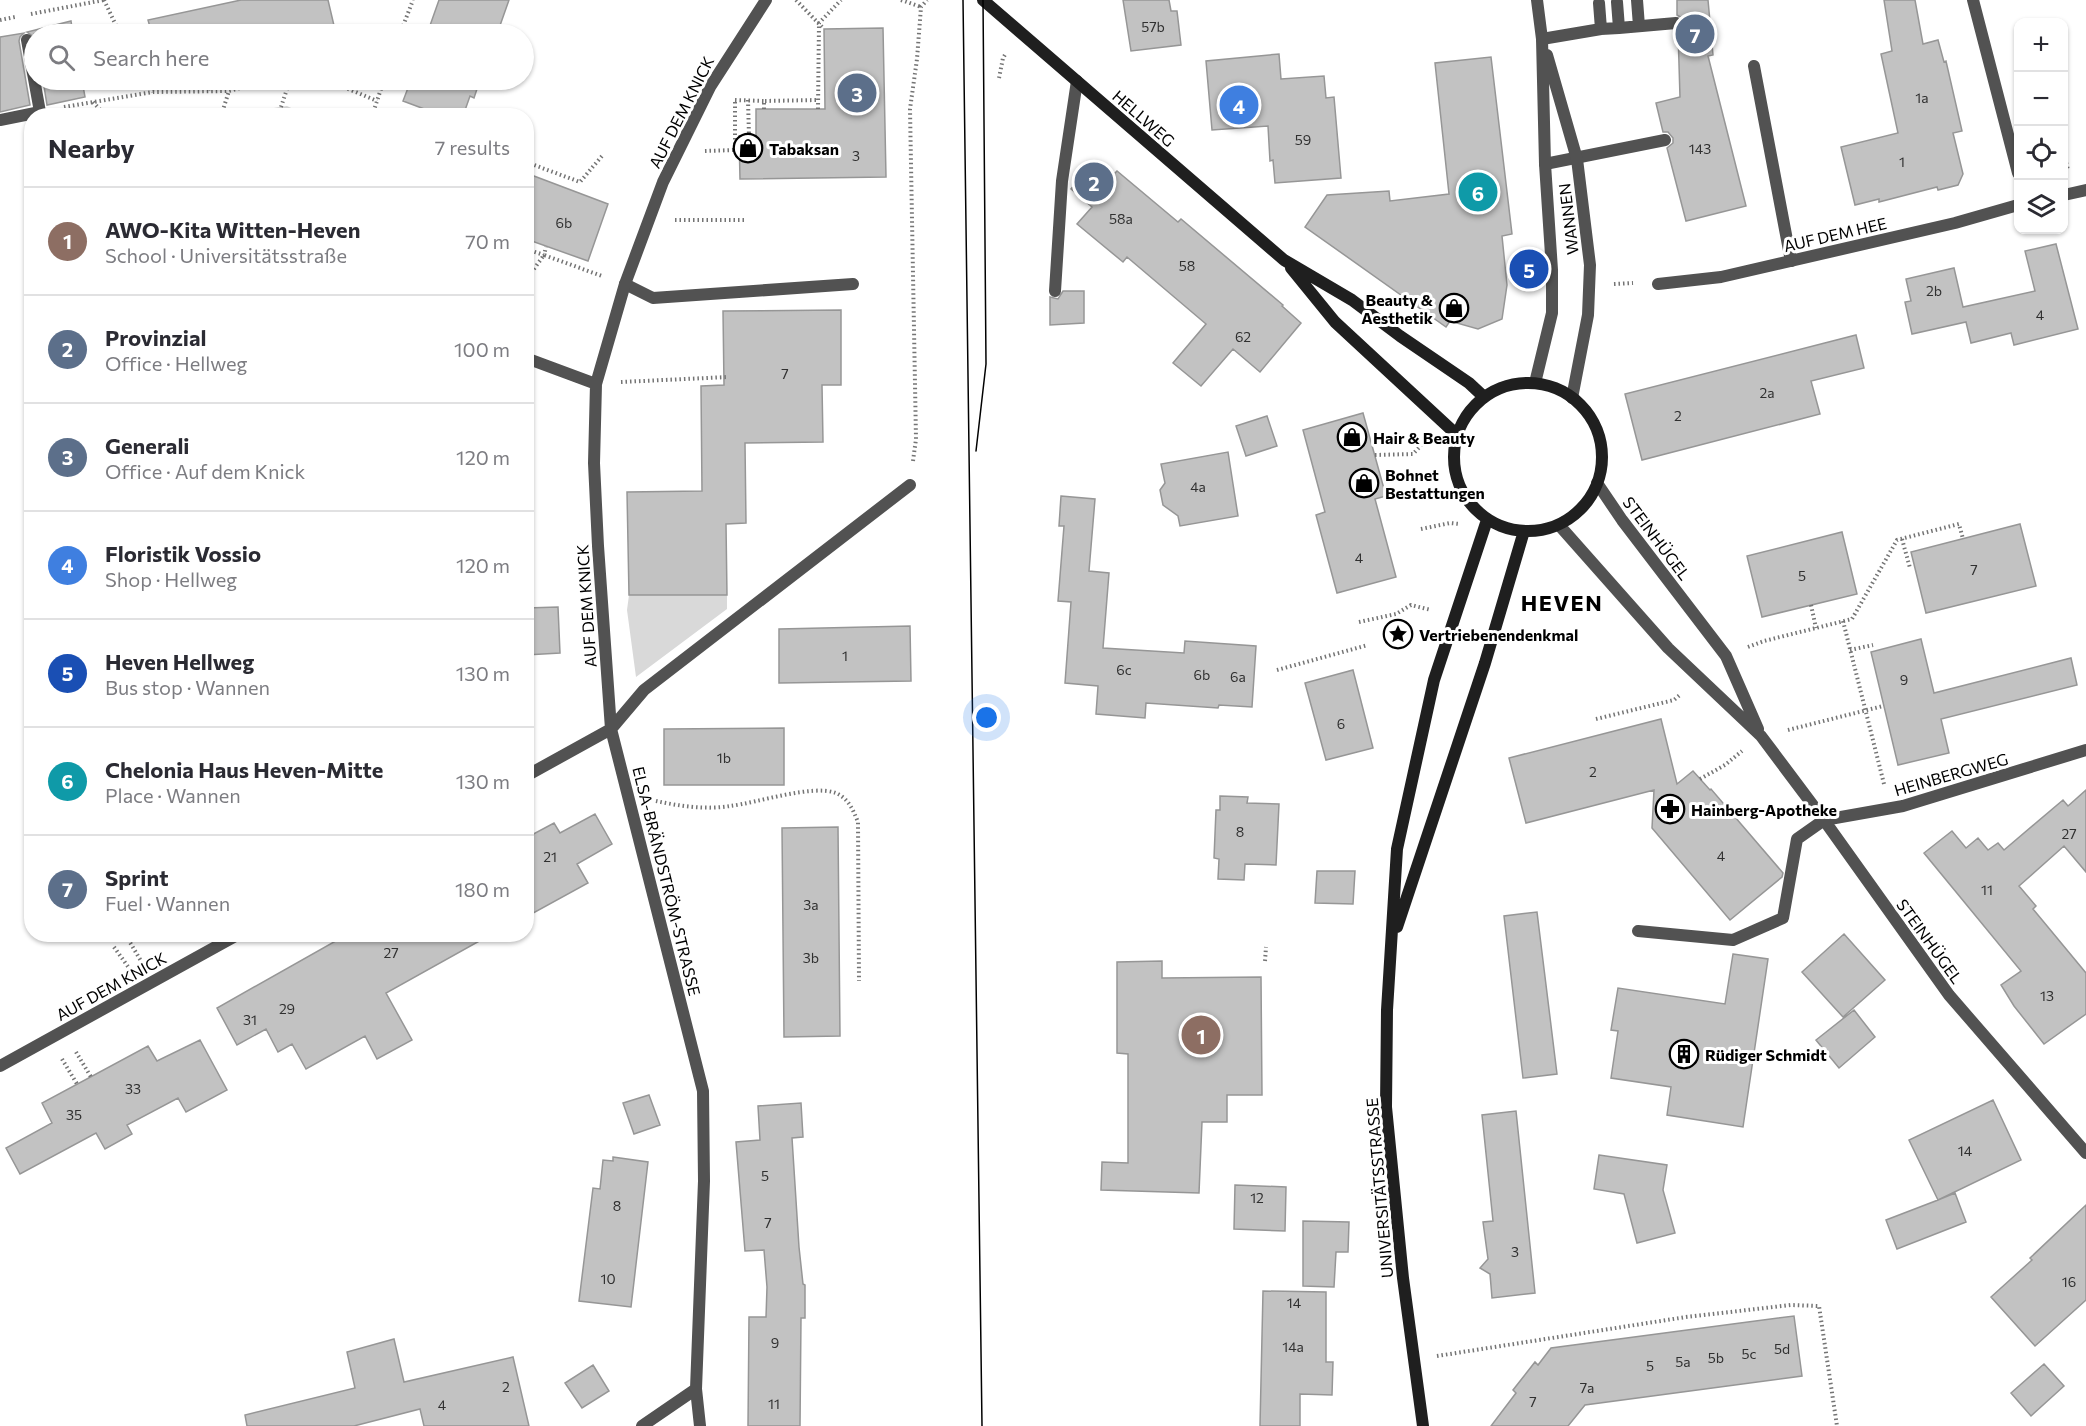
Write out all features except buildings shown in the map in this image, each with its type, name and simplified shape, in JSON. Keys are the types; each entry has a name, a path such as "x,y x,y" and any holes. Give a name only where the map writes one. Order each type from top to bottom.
{"street":[{"name":"AUF DEM KNICK","path":"611,729 594,463 596,384 648,220 677,151 710,87 766,0"},
{"name":"HELLWEG","path":"983,0 1284,260 1335,322 1457,435"},
{"name":"WANNEN","path":"1535,383 1552,313 1542,39 1537,0"},
{"path":"1637,0 1639,26"},
{"path":"1973,0 2014,154"},
{"path":"1617,2 1619,28"},
{"path":"1599,3 1601,29"},
{"path":"1542,39 1601,29 1676,23"},
{"name":"WANNEN","path":"1542,39 1577,159 1590,265 1588,315 1572,398"},
{"path":"1754,66 1791,261"},
{"path":"1055,291 1062,181 1077,81"},
{"path":"36,90 39,108"},
{"path":"0,120 24,115"},
{"path":"1545,164 1665,140"},
{"path":"2068,194 2086,190"},
{"name":"AUF DEM HEE","path":"1658,284 1721,277 1955,223 2014,206"},
{"name":"HELLWEG","path":"1284,260 1352,300 1469,383 1484,397"},
{"path":"626,284 652,298 854,284"},
{"path":"534,361 596,384"},
{"path":"1535,383 1555,388 1572,398 1589,416 1599,437 1602,460 1597,483 1588,501 1575,514 1559,525 1542,530 1524,531 1486,523 1470,503 1458,482 1453,459 1457,435 1468,414 1484,397 1500,388 1535,383"},
{"name":"STEINHÜGEL","path":"1597,483 1622,520 1726,656 1761,736"},
{"path":"534,772 611,729 644,690 910,484"},
{"name":"UNIVERSITÄTSSTRASSE","path":"1423,1426 1403,1278 1388,1138 1387,1010 1397,849 1434,680 1486,523"},
{"name":"STEINHÜGEL","path":"1559,525 1668,648 1761,736 1824,820 1948,995 2086,1153"},
{"name":"UNIVERSITÄTSSTRASSE","path":"1391,946 1485,663 1524,531"},
{"name":"ELSA-BRÄNDSTRÖM-STRASSE","path":"611,729 703,1091 705,1181 696,1389 700,1426"},
{"name":"HEINBERGWEG","path":"1824,820 1903,806 2086,750"},
{"path":"1638,931 1733,940 1783,918 1797,839 1824,820"},
{"name":"AUF DEM KNICK","path":"0,1066 224,942"},
{"path":"642,1426 696,1389"}],"path":[{"path":"0,20 104,0 115,24"},
{"path":"404,24 412,0"},
{"path":"796,0 824,28"},
{"path":"818,109 819,23 841,0"},
{"path":"901,0 921,7"},
{"path":"910,484 916,439 910,109 921,7 927,0"},
{"path":"99,108 93,102 153,92 233,90"},
{"path":"281,107 287,90"},
{"path":"350,90 376,101"},
{"path":"374,108 380,90"},
{"path":"224,108 229,91"},
{"path":"677,151 735,150 735,100"},
{"path":"748,100 749,136"},
{"path":"764,109 765,101 818,100"},
{"path":"534,165 580,182 602,156"},
{"path":"648,220 747,220"},
{"path":"534,269 544,255 546,247"},
{"path":"534,252 626,284"},
{"path":"1588,315 1615,283 1658,284"},
{"path":"596,384 728,377"},
{"path":"1375,455 1413,454 1442,423"},
{"path":"1422,529 1450,523 1486,523"},
{"path":"1726,656 1764,641 1852,619 1898,540 1959,524 1963,539"},
{"path":"1902,539 1910,568"},
{"path":"1359,622 1396,614 1411,605"},
{"path":"1811,605 1816,628"},
{"path":"1843,621 1884,785"},
{"path":"1277,670 1368,645"},
{"path":"1850,651 1873,645"},
{"path":"1596,719 1674,700 1699,677"},
{"path":"1700,779 1725,765 1761,736 1883,706"},
{"path":"628,797 680,806 728,807 807,791 835,792 849,801 858,822 859,981"},
{"path":"1265,961 1266,947"},
{"path":"1414,1359 1686,1317 1791,1305 1819,1306 1837,1426"}],"shaded area":[{"path":"629,595 727,595 727,609 636,677 627,610"}],"tram line":[{"path":"963,0 982,1426"},
{"path":"976,451 986,364 983,0"}],"place":[{"name":"Sprint","path":"1695,34"},
{"name":"Generali","path":"857,93"},
{"name":"Floristik Vossio","path":"1239,105"},
{"name":"Tabaksan","path":"748,148"},
{"name":"Provinzial","path":"1094,182"},
{"name":"Chelonia Haus Heven-Mitte","path":"1478,192"},
{"name":"Heven Hellweg","path":"1529,269"},
{"name":"Beauty & Aesthetik","path":"1454,308"},
{"name":"Hair & Beauty","path":"1352,437"},
{"name":"Bohnet Bestattungen","path":"1364,483"},
{"name":"Vertriebenendenkmal","path":"1398,634"},
{"name":"Hainberg-Apotheke","path":"1670,809"},
{"name":"AWO-Kita Witten-Heven","path":"1201,1035"},
{"name":"Rüdiger Schmidt","path":"1684,1054"}],"district":[{"name":"HEVEN","path":"1562,602"}]}
